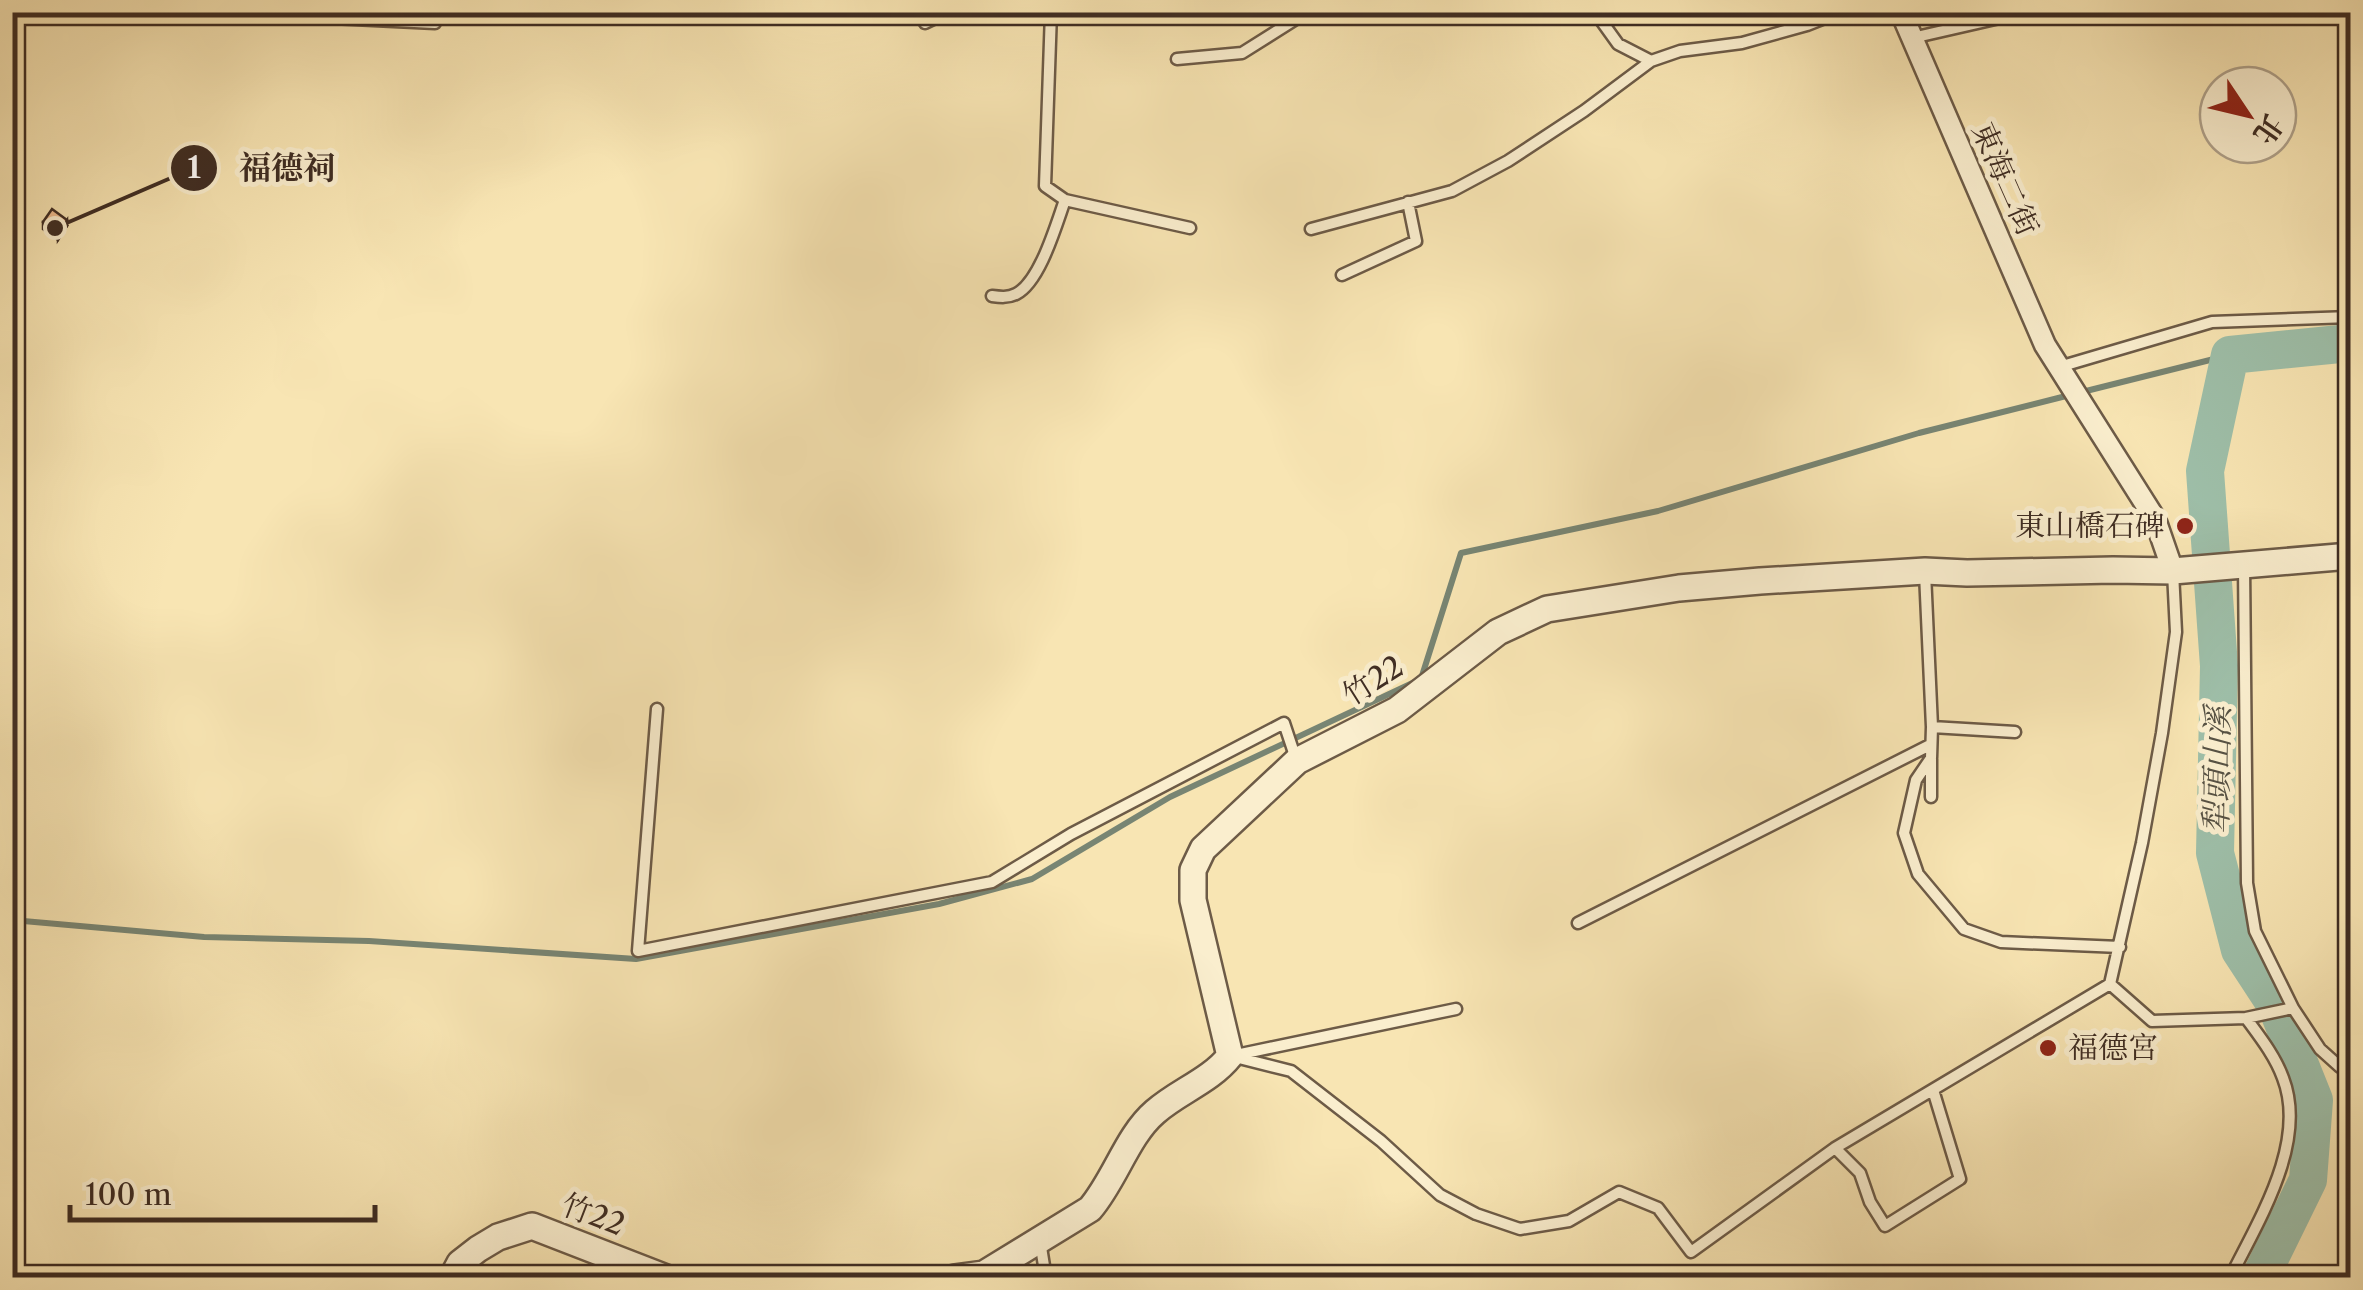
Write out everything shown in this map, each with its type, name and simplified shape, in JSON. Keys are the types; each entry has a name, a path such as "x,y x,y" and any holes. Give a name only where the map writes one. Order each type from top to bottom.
{"street":[{"name":"東海二街","path":"1901,12 2045,346 2155,519 2173,572"},
{"name":"竹22","path":"1230,1056 1193,900 1193,870 1203,849 1297,761 1397,710 1498,632 1547,609 1679,588 1924,570 1967,574 2173,572 2350,556"},
{"path":"954,1278 984,1274 1090,1209 1139,1129 1156,1111 1219,1070 1230,1056"},
{"name":"竹22","path":"452,1278 460,1263 478,1248 532,1226 666,1278"}],"lane":[{"path":"210,12 435,24"},
{"path":"925,23 948,12"},
{"path":"1051,12 1045,186 1065,200 1190,228"},
{"path":"1177,58 1242,53 1308,12"},
{"path":"1595,12 1618,44 1651,61"},
{"path":"1311,230 1452,191 1508,161 1651,61 1680,51 1742,44 1807,26 1840,12"},
{"path":"1912,38 2026,12"},
{"path":"992,296 1012,297 1024,289 1048,252 1065,200"},
{"path":"1342,275 1416,241 1408,202"},
{"path":"2058,368 2212,322 2350,317"},
{"path":"2244,564 2248,882 2255,931 2293,1008 2320,1049 2340,1066 2350,1065"},
{"path":"1924,570 1932,728 1930,796"},
{"path":"1230,1056 1291,1071 1381,1141 1440,1194 1476,1214 1520,1229 1568,1221 1619,1192 1658,1208 1692,1252 1835,1148 2110,984 2162,733 2176,632 2173,572"},
{"path":"656,709 638,951 992,882 1071,834 1284,724 1297,761"},
{"path":"1932,728 2015,732"},
{"path":"1578,924 1930,745"},
{"path":"1931,758 1916,780 1904,833 1918,874 1964,930 2001,942 2120,947"},
{"path":"2110,984 2152,1021 2246,1018 2293,1008"},
{"path":"1230,1056 1456,1009"},
{"path":"2230,1278 2276,1184 2291,1113 2284,1081 2270,1050 2246,1018"},
{"path":"1835,1148 1860,1173 1870,1202 1885,1226 1960,1179 1933,1090"},
{"path":"1040,1240 1046,1278"}],"building":[{"path":"52,209 67,220 58,233 43,222"}],"waterway":[{"name":"犁頭山溪","path":"2260,1278 2308,1180 2314,1100 2276,1005 2240,950 2215,853 2219,666 2205,471 2230,355 2350,343"},
{"path":"2082,392 2230,355"},
{"path":"12,920 204,937 369,941 636,959 939,904 1032,879 1170,797 1421,679 1461,553 1658,511 1919,433 2070,395"}],"place":[{"name":"福德祠","path":"55,228"},
{"name":"東山橋石碑","path":"2185,526"},
{"name":"福德宮","path":"2048,1048"}]}
